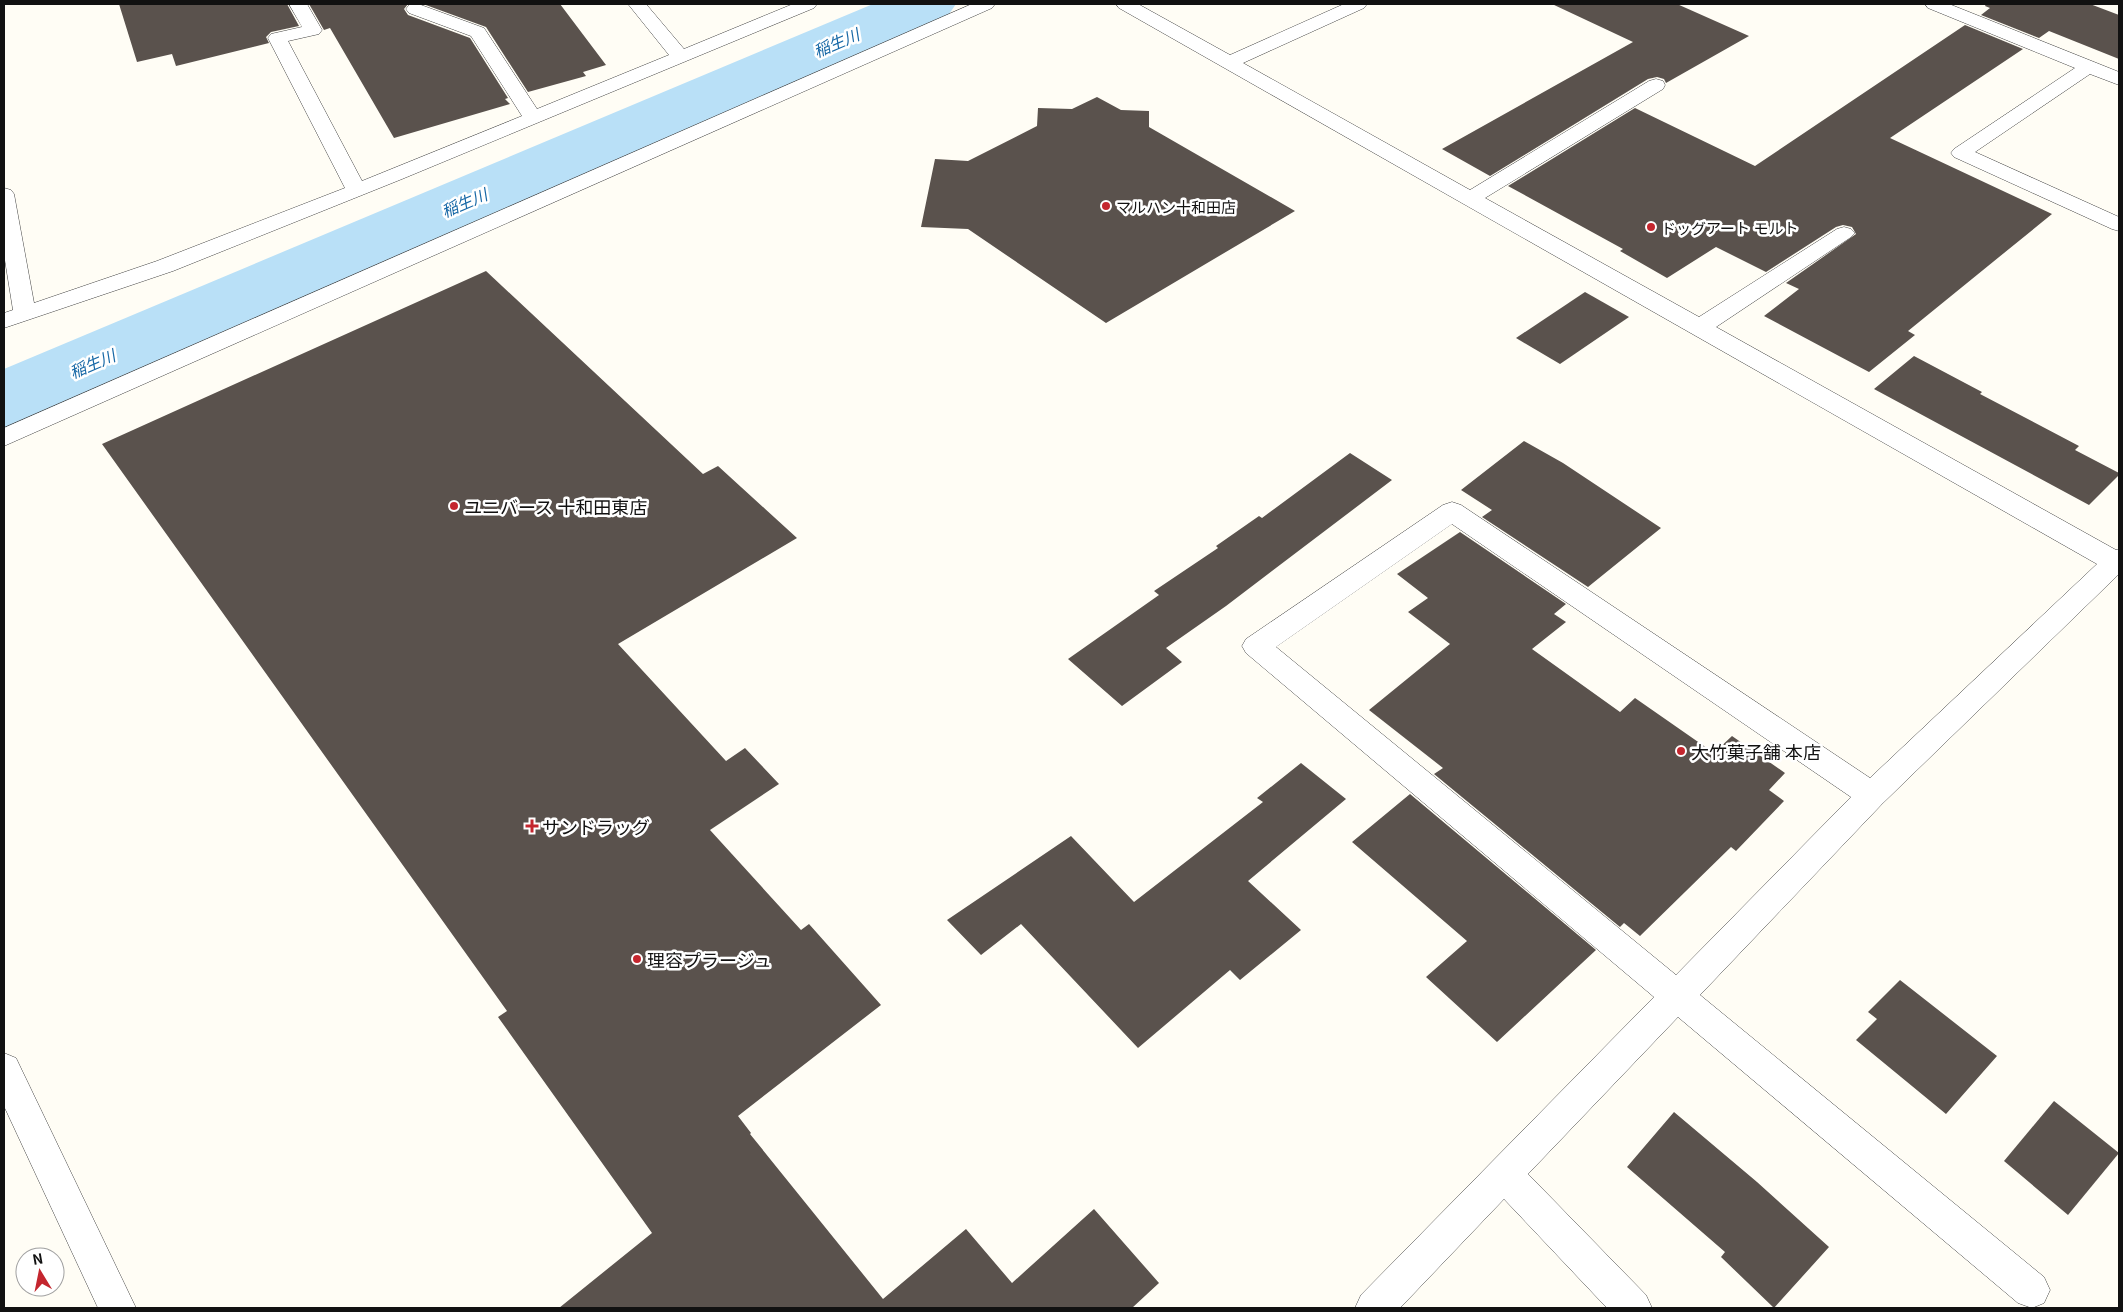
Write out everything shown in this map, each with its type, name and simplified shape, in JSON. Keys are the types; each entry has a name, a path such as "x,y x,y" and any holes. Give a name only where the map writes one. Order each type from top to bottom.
{"street":[{"path":"298,4 313,30 276,38 356,190"},
{"path":"637,4 680,56"},
{"path":"4,321 165,266 533,118 808,4"},
{"path":"4,438 986,4"},
{"path":"1125,4 1698,328 2118,561 1872,795 1374,1308"},
{"path":"1230,62 1358,4"},
{"path":"1934,4 2119,79"},
{"path":"415,9 478,32 533,118"},
{"path":"2088,67 1961,153 2119,226"},
{"path":"1471,198 1656,85"},
{"path":"4,194 25,314"},
{"path":"1698,328 1844,233"},
{"path":"1872,795 1452,511 1256,646 2032,1290"},
{"path":"4,1069 117,1308"},
{"path":"1504,1174 1633,1308"}],"building":[{"path":"119,4 287,4 299,26 271,32 266,37 269,43 176,66 172,54 137,62"},
{"path":"309,4 408,4 404,9 408,15 470,38 508,98 505,99 510,104 394,138 330,28 324,30"},
{"path":"423,4 560,4 606,65 583,72 586,76 528,92 486,27"},
{"path":"1552,4 1677,4 1749,36 1666,83 1664,79 1657,77 1648,79 1490,176 1442,149 1633,42"},
{"path":"1986,4 2090,4 2119,15 2119,59 2049,31 2039,38 1981,15 1990,8 1985,6"},
{"path":"1965,25 2023,49 1890,138 2052,214 1908,331 1915,335 1869,372 1764,316 1799,289 1786,283 1856,234 1852,227 1843,225 1836,227 1766,272 1716,247 1667,278 1620,251 1623,249 1508,186 1635,108 1755,166"},
{"name":"マルハン十和田店","path":"1097,97 1121,110 1149,111 1149,127 1295,211 1106,323 968,229 921,227 935,159 968,161 1037,126 1038,108 1072,109"},
{"path":"486,271 703,474 718,466 797,538 618,644 726,761 745,748 779,784 710,830 801,930 809,924 881,1005 738,1116 750,1134 883,1299 966,1229 1012,1283 1094,1209 1159,1283 1132,1308 559,1308 652,1233 498,1017 507,1011 102,444"},
{"path":"1585,292 1629,317 1560,364 1516,338"},
{"path":"1914,356 1982,392 1980,394 2079,446 2075,450 2119,473 2119,475 2089,505 1874,389"},
{"path":"1524,441 1563,463 1661,528 1588,587 1482,517 1492,510 1461,490"},
{"path":"1350,453 1392,480 1226,606 1166,648 1182,662 1122,706 1068,659 1159,595 1154,591 1218,548 1216,546 1259,516 1262,518"},
{"path":"1460,532 1566,604 1554,614 1566,622 1532,649 1620,712 1635,698 1714,753 1732,736 1785,773 1769,790 1784,801 1736,851 1731,847 1640,936 1624,923 1620,927 1434,774 1443,768 1369,710 1450,644 1408,612 1428,598 1397,574"},
{"path":"1301,763 1346,799 1248,881 1301,930 1240,980 1230,970 1138,1048 1021,924 981,955 947,920 1071,836 1134,902 1263,802 1257,798"},
{"path":"1410,794 1596,950 1497,1042 1426,977 1467,941 1352,842"},
{"path":"1900,980 1997,1056 1946,1114 1856,1040 1877,1019 1868,1012"},
{"path":"2054,1101 2119,1153 2068,1215 2004,1161"},
{"path":"1674,1112 1757,1182 1829,1247 1774,1308 1721,1257 1725,1252 1627,1167"}],"waterway":[{"name":"稲生川","path":"4,401 925,4"}],"place":[{"name":"マルハン十和田店","path":"1106,206"},
{"name":"ドッグアート モルト","path":"1651,227"},
{"name":"ユニバース 十和田東店","path":"454,506"},
{"name":"大竹菓子舗 本店","path":"1681,751"},
{"name":"サンドラッグ","path":"532,826"},
{"name":"理容プラージュ","path":"637,959"}]}
